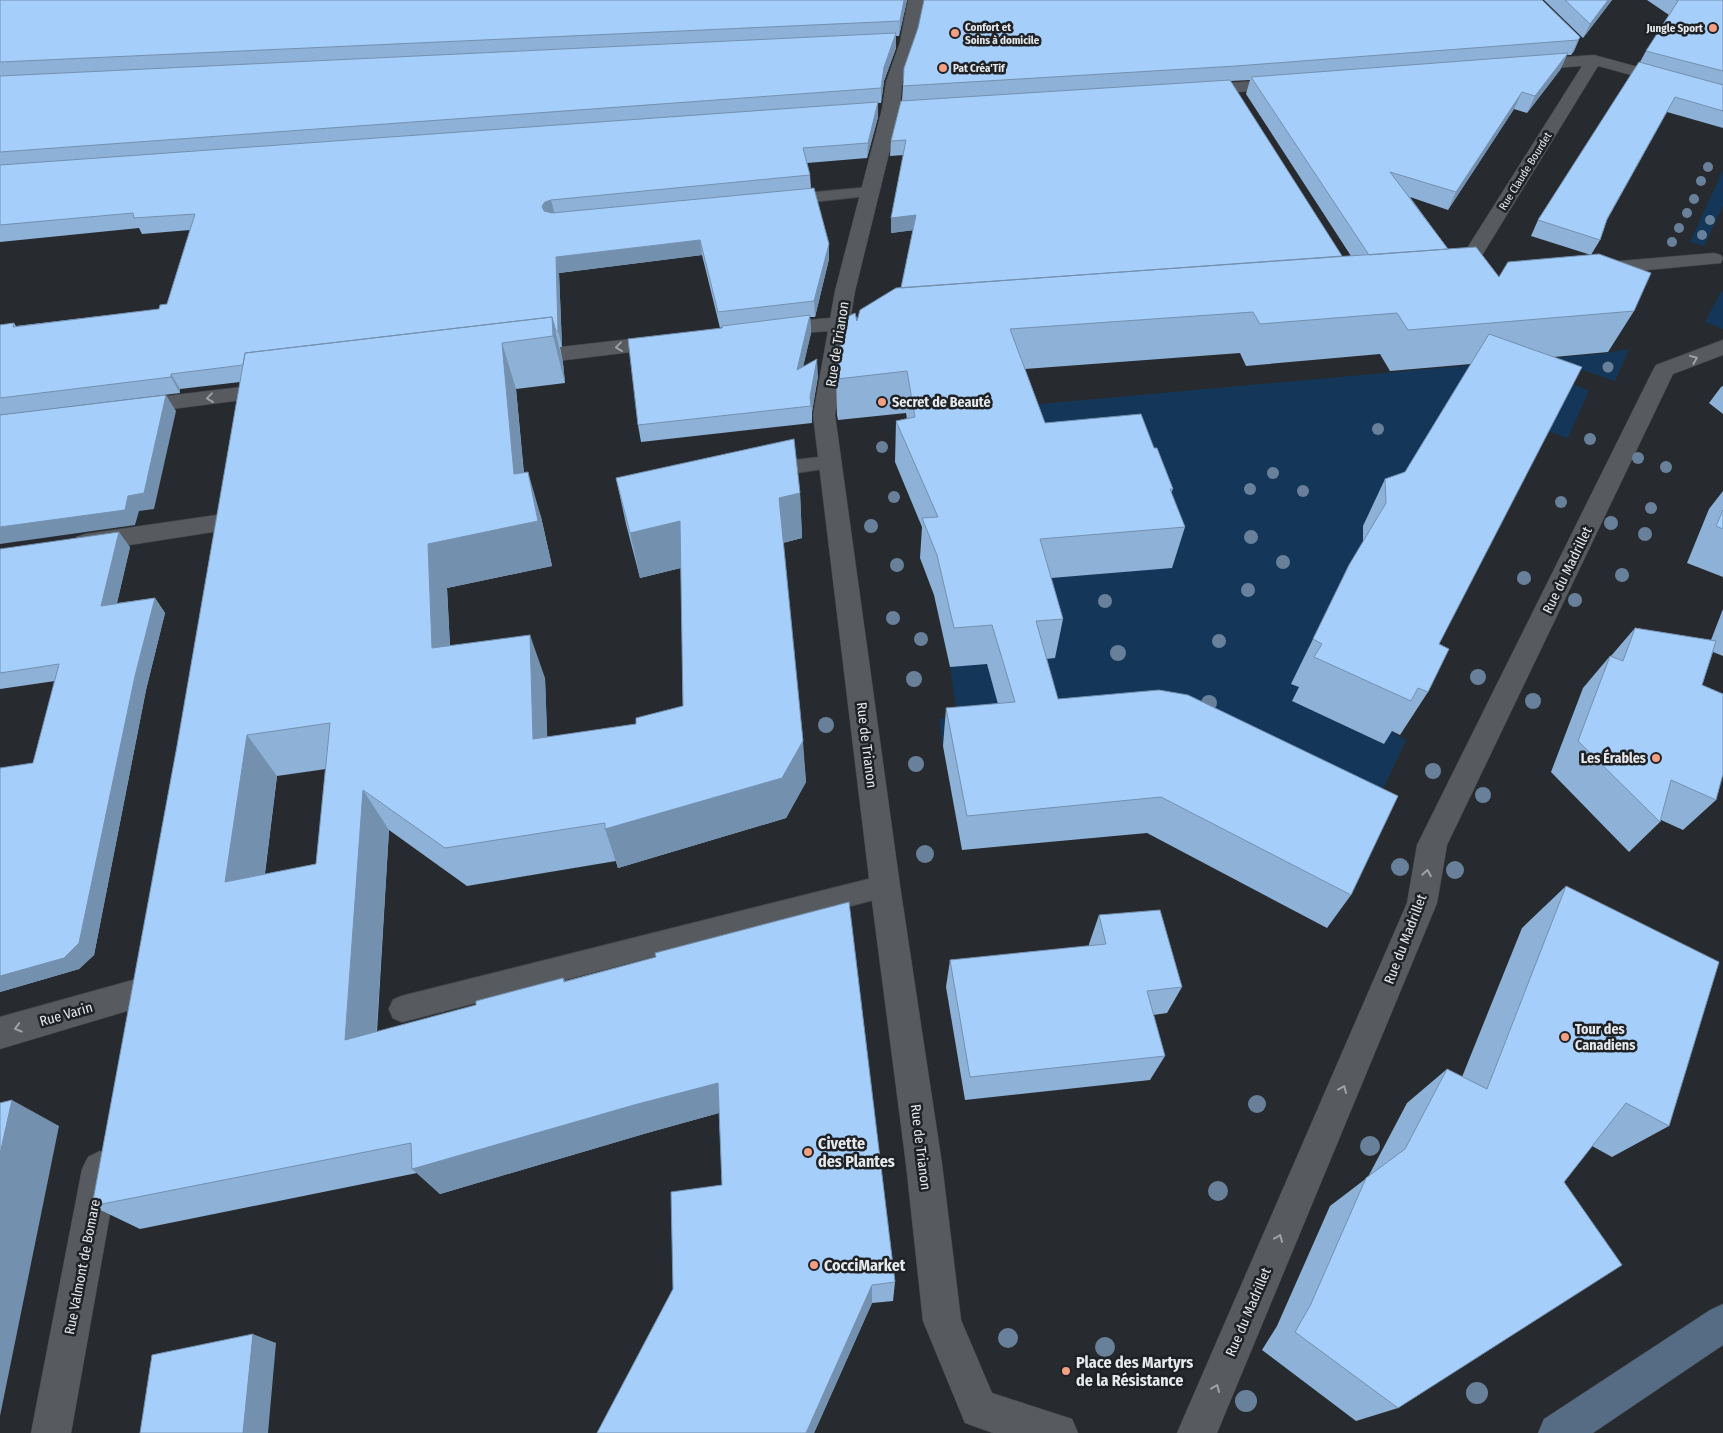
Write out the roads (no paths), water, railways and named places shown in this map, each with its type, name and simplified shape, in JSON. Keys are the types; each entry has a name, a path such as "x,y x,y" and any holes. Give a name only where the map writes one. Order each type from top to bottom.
{"main road":[{"path":"1558,1433 1723,1323"}],"street":[{"name":"Rue de Trianon","path":"916,0 898,43 890,110 845,291 824,415 885,886 924,1164 942,1321 979,1409 1058,1433"},
{"path":"1580,47 1594,60"},
{"path":"1515,66 1594,60 1723,95"},
{"name":"Rue Claude Bourdet","path":"1457,281 1594,60"},
{"path":"1183,91 1300,82"},
{"path":"1232,88 1242,104"},
{"path":"1574,271 1719,257"},
{"path":"750,332 841,323 884,323"},
{"path":"509,360 682,340"},
{"name":"Rue du Madrillet","path":"1197,1433 1422,903 1432,845 1664,370 1723,347"},
{"path":"117,409 291,388"},
{"path":"237,427 244,394"},
{"path":"212,554 223,495"},
{"path":"67,546 217,524"},
{"name":"Rue Varin","path":"0,1033 133,995"},
{"name":"Rue Valmont de Bomare","path":"51,1433 105,1141"}],"lane":[{"path":"772,202 870,192"},
{"path":"752,474 830,462"},
{"path":"402,1008 885,886"}],"place":[{"name":"Jungle Sport","path":"1713,28"},
{"name":"Confort et Soins à domicile","path":"955,33"},
{"name":"Pat Créa'Tif","path":"943,68"},
{"name":"Secret de Beauté","path":"882,402"},
{"name":"Les Érables","path":"1656,758"},
{"name":"Tour des Canadiens","path":"1565,1037"},
{"name":"Civette des Plantes","path":"808,1152"},
{"name":"CocciMarket","path":"814,1265"},
{"name":"Place des Martyrs de la Résistance","path":"1066,1371"}]}
